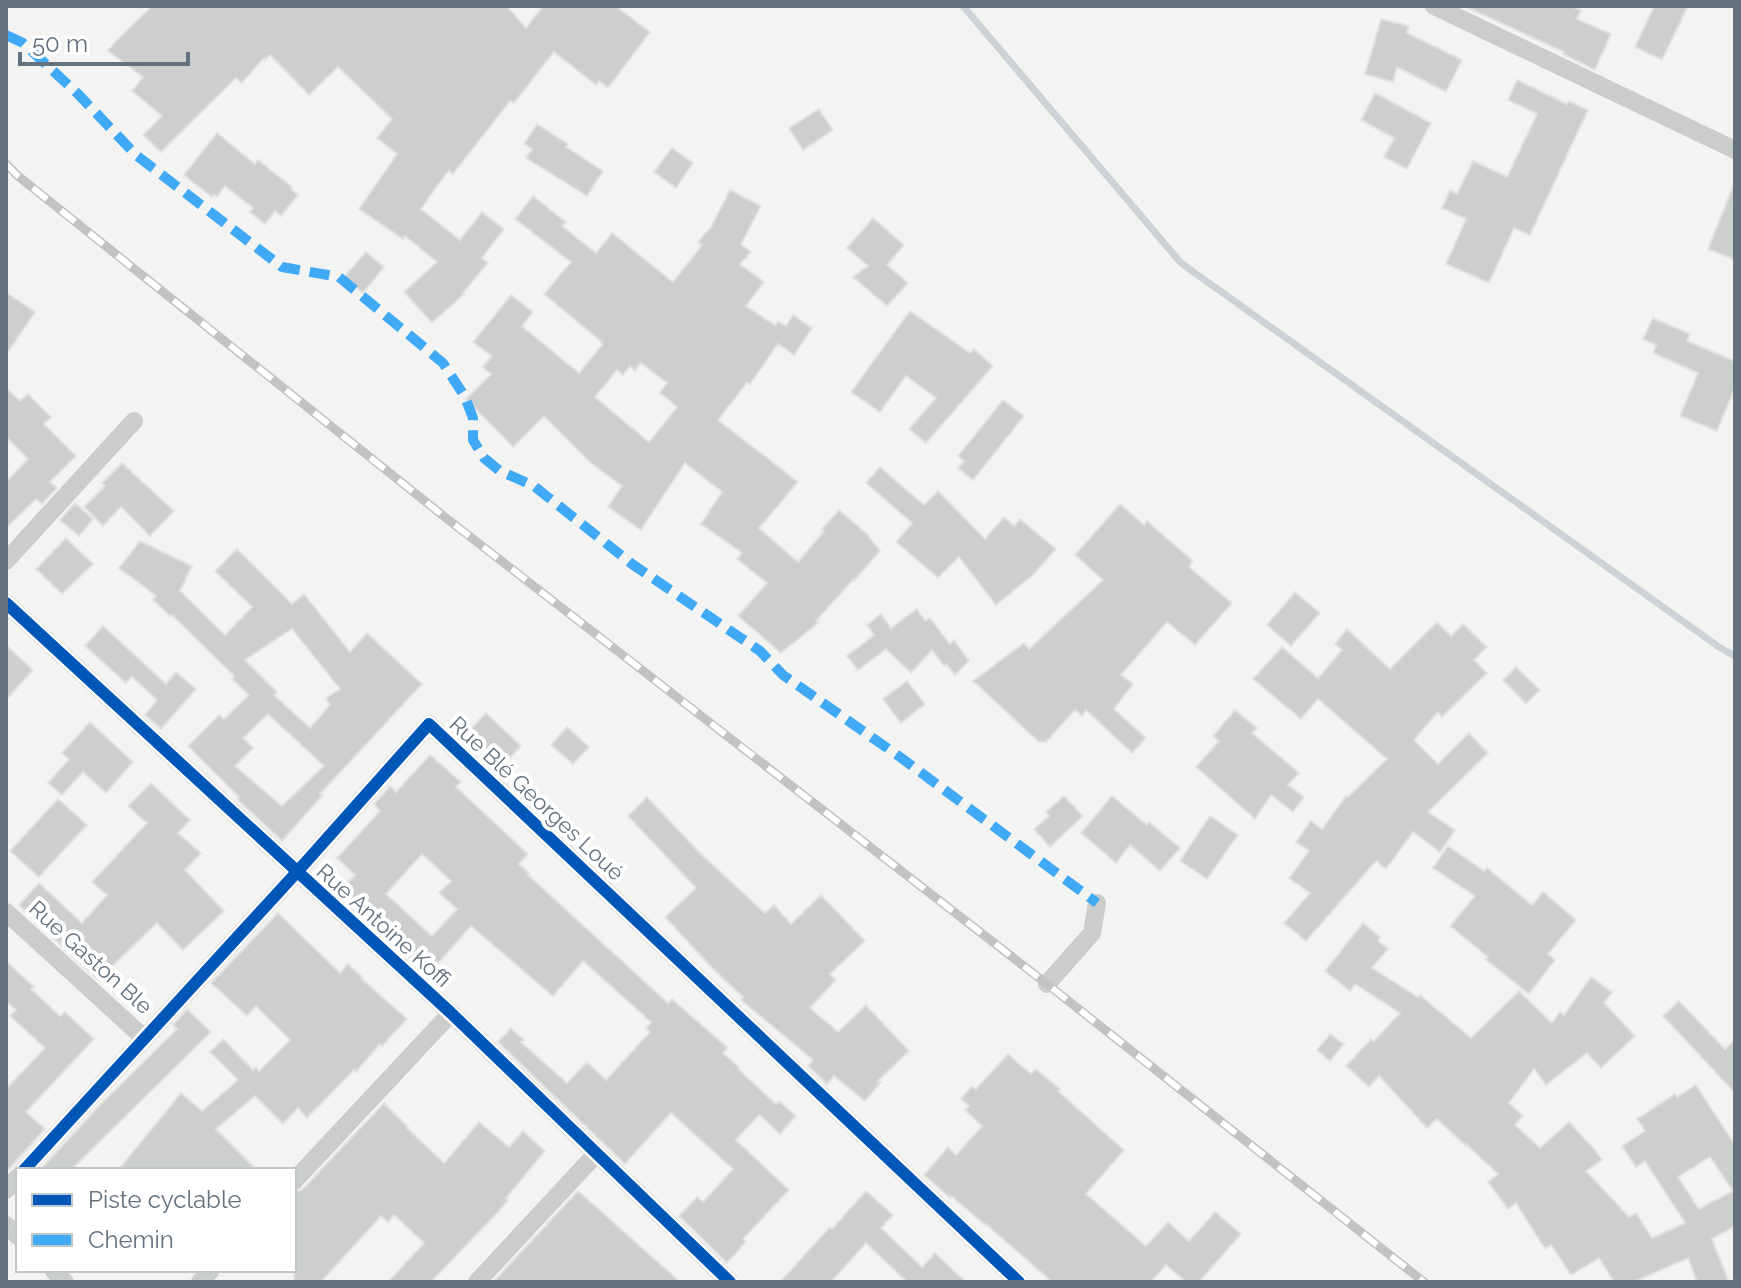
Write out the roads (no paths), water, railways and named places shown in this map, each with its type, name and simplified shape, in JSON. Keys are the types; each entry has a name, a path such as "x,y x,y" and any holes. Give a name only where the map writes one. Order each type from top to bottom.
{"street":[{"path":"1434,6 1735,150"},
{"path":"6,561 134,421"},
{"name":"Rue Antoine Koffi","path":"6,603 451,1013 730,1282"},
{"name":"Rue Blé Georges Loué","path":"26,1168 429,724 1019,1282"},
{"path":"1047,984 1092,933 1097,903"},
{"name":"Rue Gaston Ble","path":"6,912 144,1038"},
{"path":"296,1179 451,1013"},
{"path":"477,1282 596,1154"}],"waterway":[{"path":"963,6 1181,263 1735,656"}],"railway":[{"path":"6,164 446,518 1047,984 1424,1282"}]}
